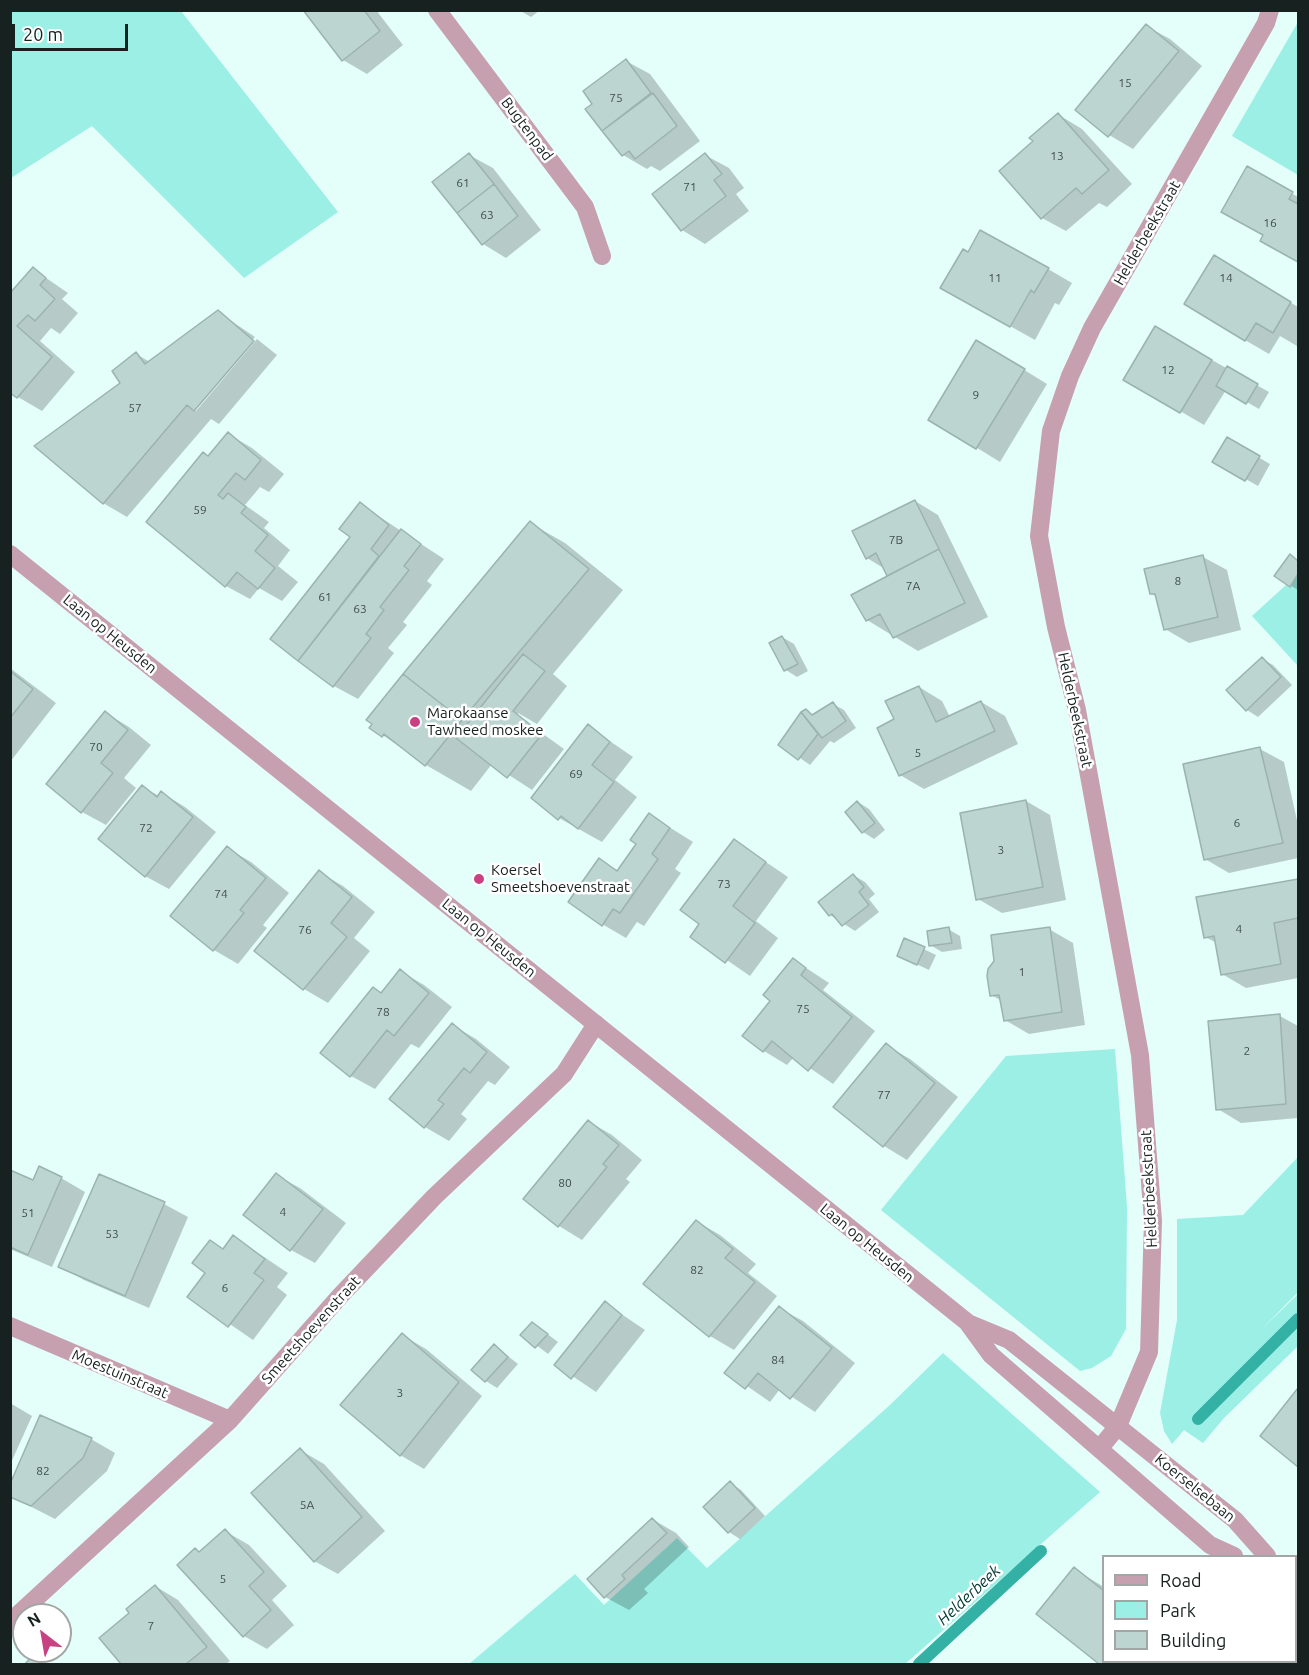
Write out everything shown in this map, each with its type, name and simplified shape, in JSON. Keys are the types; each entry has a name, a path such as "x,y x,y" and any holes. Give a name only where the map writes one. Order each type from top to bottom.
{"street":[{"name":"Bugtenpad","path":"437,10 585,207 602,256"},
{"name":"Helderbeekstraat","path":"1100,1448 1118,1426 1149,1352 1153,1221 1140,1055 1077,710 1056,627 1039,536 1040,524 1051,431 1070,376 1092,328 1266,23 1270,10"},
{"name":"Laan op Heusden","path":"10,554 967,1322 991,1354 1100,1448"},
{"name":"Smeetshoevenstraat","path":"10,1622 230,1420 340,1296 434,1197 564,1074 596,1024"},
{"name":"Laan op Heusden","path":"967,1322 1009,1340 1118,1426"},
{"name":"Moestuinstraat","path":"10,1326 230,1420"},
{"name":"Koerselsebaan","path":"1118,1426 1235,1520 1265,1555"},
{"name":"Koerselsebaan","path":"1100,1448 1210,1545 1229,1555"}],"green space":[{"path":"11,10 181,11 338,212 244,278 92,126 11,178"},
{"path":"1298,22 1298,175 1232,136"},
{"path":"1298,574 1298,666 1252,616"},
{"path":"1115,1049 1127,1207 1126,1329 1111,1356 1092,1368 1080,1371 881,1210 1006,1056"},
{"path":"1298,1157 1298,1292 1262,1329 1298,1294 1298,1346 1224,1418 1203,1443 1184,1430 1172,1444 1164,1431 1160,1413 1177,1320 1177,1219 1243,1215"},
{"path":"943,1353 1100,1492 905,1664 469,1664 575,1574 604,1605 677,1538 707,1568 890,1405"}],"building":[{"path":"303,10 364,10 380,31 342,61"},
{"path":"1146,24 1179,51 1108,137 1075,110"},
{"path":"626,59 651,93 602,131 585,109 592,104 583,91"},
{"path":"653,93 677,126 635,159 629,151 622,156 602,131"},
{"path":"1058,113 1109,170 1082,194 1076,188 1041,219 999,171 1033,141 1029,138"},
{"path":"469,153 494,184 457,213 432,182"},
{"path":"705,153 722,174 714,180 726,196 681,231 652,194"},
{"path":"1247,166 1293,192 1289,199 1298,204 1298,262 1260,241 1263,235 1221,212"},
{"path":"494,184 518,216 482,245 457,213"},
{"path":"980,230 1049,268 1034,293 1031,290 1010,327 940,288 963,249 968,252"},
{"path":"1214,255 1291,302 1273,333 1256,323 1245,341 1184,304"},
{"path":"33,267 46,278 40,285 55,299 35,321 28,315 17,326 52,357 17,398 10,393 10,293"},
{"path":"218,310 254,341 194,411 187,405 103,504 34,446 120,383 112,371 136,352 145,364"},
{"path":"1155,326 1212,360 1180,413 1123,380"},
{"path":"976,340 1025,369 976,449 928,420"},
{"path":"1227,366 1258,384 1246,404 1216,386"},
{"path":"228,432 261,460 245,480 236,473 218,495 223,499 228,493 246,507 241,513 268,535 255,551 275,568 258,589 237,572 225,587 146,522 203,452 208,456"},
{"path":"1227,437 1260,456 1245,481 1212,462"},
{"path":"915,500 939,549 887,576 876,553 866,559 852,531"},
{"path":"360,502 389,525 371,549 379,556 298,661 270,639 350,537 339,529"},
{"path":"530,521 589,569 462,720 403,674"},
{"path":"401,529 421,544 404,566 409,570 380,607 384,610 366,634 371,638 333,687 298,661"},
{"path":"939,549 965,603 893,638 880,614 866,621 851,595"},
{"path":"1290,554 1298,561 1298,574 1290,587 1274,576"},
{"path":"1203,555 1218,617 1164,630 1155,594 1150,594 1144,569"},
{"path":"782,636 798,664 784,671 769,643"},
{"path":"523,654 545,671 513,711 542,734 507,778 456,738"},
{"path":"1262,657 1281,677 1246,711 1226,690"},
{"path":"10,671 33,689 10,718"},
{"name":"Marokaanse Tawheed moskee","path":"403,674 462,720 425,766 384,734 382,737 369,728 372,724 366,720"},
{"path":"919,686 936,722 981,701 995,731 899,776 877,728 894,719 885,701"},
{"path":"833,702 846,721 822,738 801,712 806,709 812,715"},
{"path":"105,711 128,730 101,763 113,773 81,813 46,784"},
{"path":"801,712 818,734 798,760 778,745"},
{"path":"588,724 610,742 592,765 614,782 578,829 561,816 558,820 531,798"},
{"path":"1260,747 1283,843 1204,860 1183,764"},
{"path":"142,785 157,797 161,791 193,817 145,877 98,839"},
{"path":"1026,800 1043,887 976,900 960,813"},
{"path":"857,801 875,823 862,833 845,812"},
{"path":"649,813 670,828 652,854 658,859 620,913 613,909 602,926 568,902 599,858 617,871 636,844 630,840"},
{"path":"734,839 766,862 733,906 755,923 725,963 690,937 699,924 680,910"},
{"path":"227,846 266,878 240,910 244,913 213,951 170,916"},
{"path":"319,870 352,897 331,923 347,937 303,990 254,951"},
{"path":"853,874 864,887 859,892 869,905 842,926 832,914 829,916 818,902"},
{"path":"1298,879 1298,918 1274,923 1281,964 1221,975 1214,936 1204,938 1196,897"},
{"path":"949,927 952,943 929,946 927,931"},
{"path":"1050,927 1062,1012 1004,1021 999,995 990,996 987,976 988,969 994,961 991,935"},
{"path":"904,938 925,947 917,965 897,956"},
{"path":"793,958 806,968 801,975 852,1017 808,1071 772,1041 763,1052 742,1036 770,1001 763,995"},
{"path":"400,969 429,993 394,1036 387,1030 350,1077 320,1053 373,987 381,993"},
{"path":"1280,1014 1286,1104 1216,1110 1208,1021"},
{"path":"452,1023 487,1052 470,1073 464,1068 438,1100 444,1104 424,1128 389,1099"},
{"path":"886,1043 935,1083 883,1147 833,1107"},
{"path":"588,1120 619,1145 603,1164 607,1167 558,1227 523,1199"},
{"path":"39,1166 62,1177 28,1255 10,1247 10,1170 33,1180"},
{"path":"276,1173 323,1209 290,1251 243,1215"},
{"path":"99,1174 165,1202 125,1296 58,1267"},
{"path":"696,1220 733,1249 725,1258 755,1282 709,1337 643,1284"},
{"path":"233,1235 265,1259 254,1273 264,1280 228,1327 187,1297 205,1273 192,1263 210,1240 223,1249"},
{"path":"605,1301 622,1315 571,1379 554,1365"},
{"path":"779,1306 832,1348 790,1399 758,1373 745,1389 724,1373"},
{"path":"532,1322 548,1334 535,1348 520,1335"},
{"path":"402,1333 459,1382 400,1456 340,1405"},
{"path":"494,1344 508,1357 485,1382 471,1370"},
{"path":"1298,1388 1298,1467 1260,1436"},
{"path":"40,1415 92,1438 83,1458 31,1506 10,1497 10,1484"},
{"path":"300,1448 362,1517 314,1562 251,1493"},
{"path":"730,1481 755,1508 728,1533 703,1507"},
{"path":"652,1518 667,1533 622,1575 625,1579 604,1598 587,1579"},
{"path":"225,1529 264,1572 249,1586 271,1610 243,1637 177,1565 195,1548 199,1552"},
{"path":"1074,1567 1102,1589 1102,1663 1105,1663 1099,1664 1036,1614"},
{"path":"155,1585 207,1647 186,1664 121,1664 99,1638 129,1613 126,1609"},
{"path":"1190,1663 1192,1664 1162,1664"}],"waterway":[{"name":"Helderbeek","path":"1198,1419 1298,1319"},
{"name":"Helderbeek","path":"919,1664 1041,1551"}],"place":[{"name":"Marokaanse Tawheed moskee","path":"415,722"},
{"name":"Koersel Smeetshoevenstraat","path":"479,879"}]}
